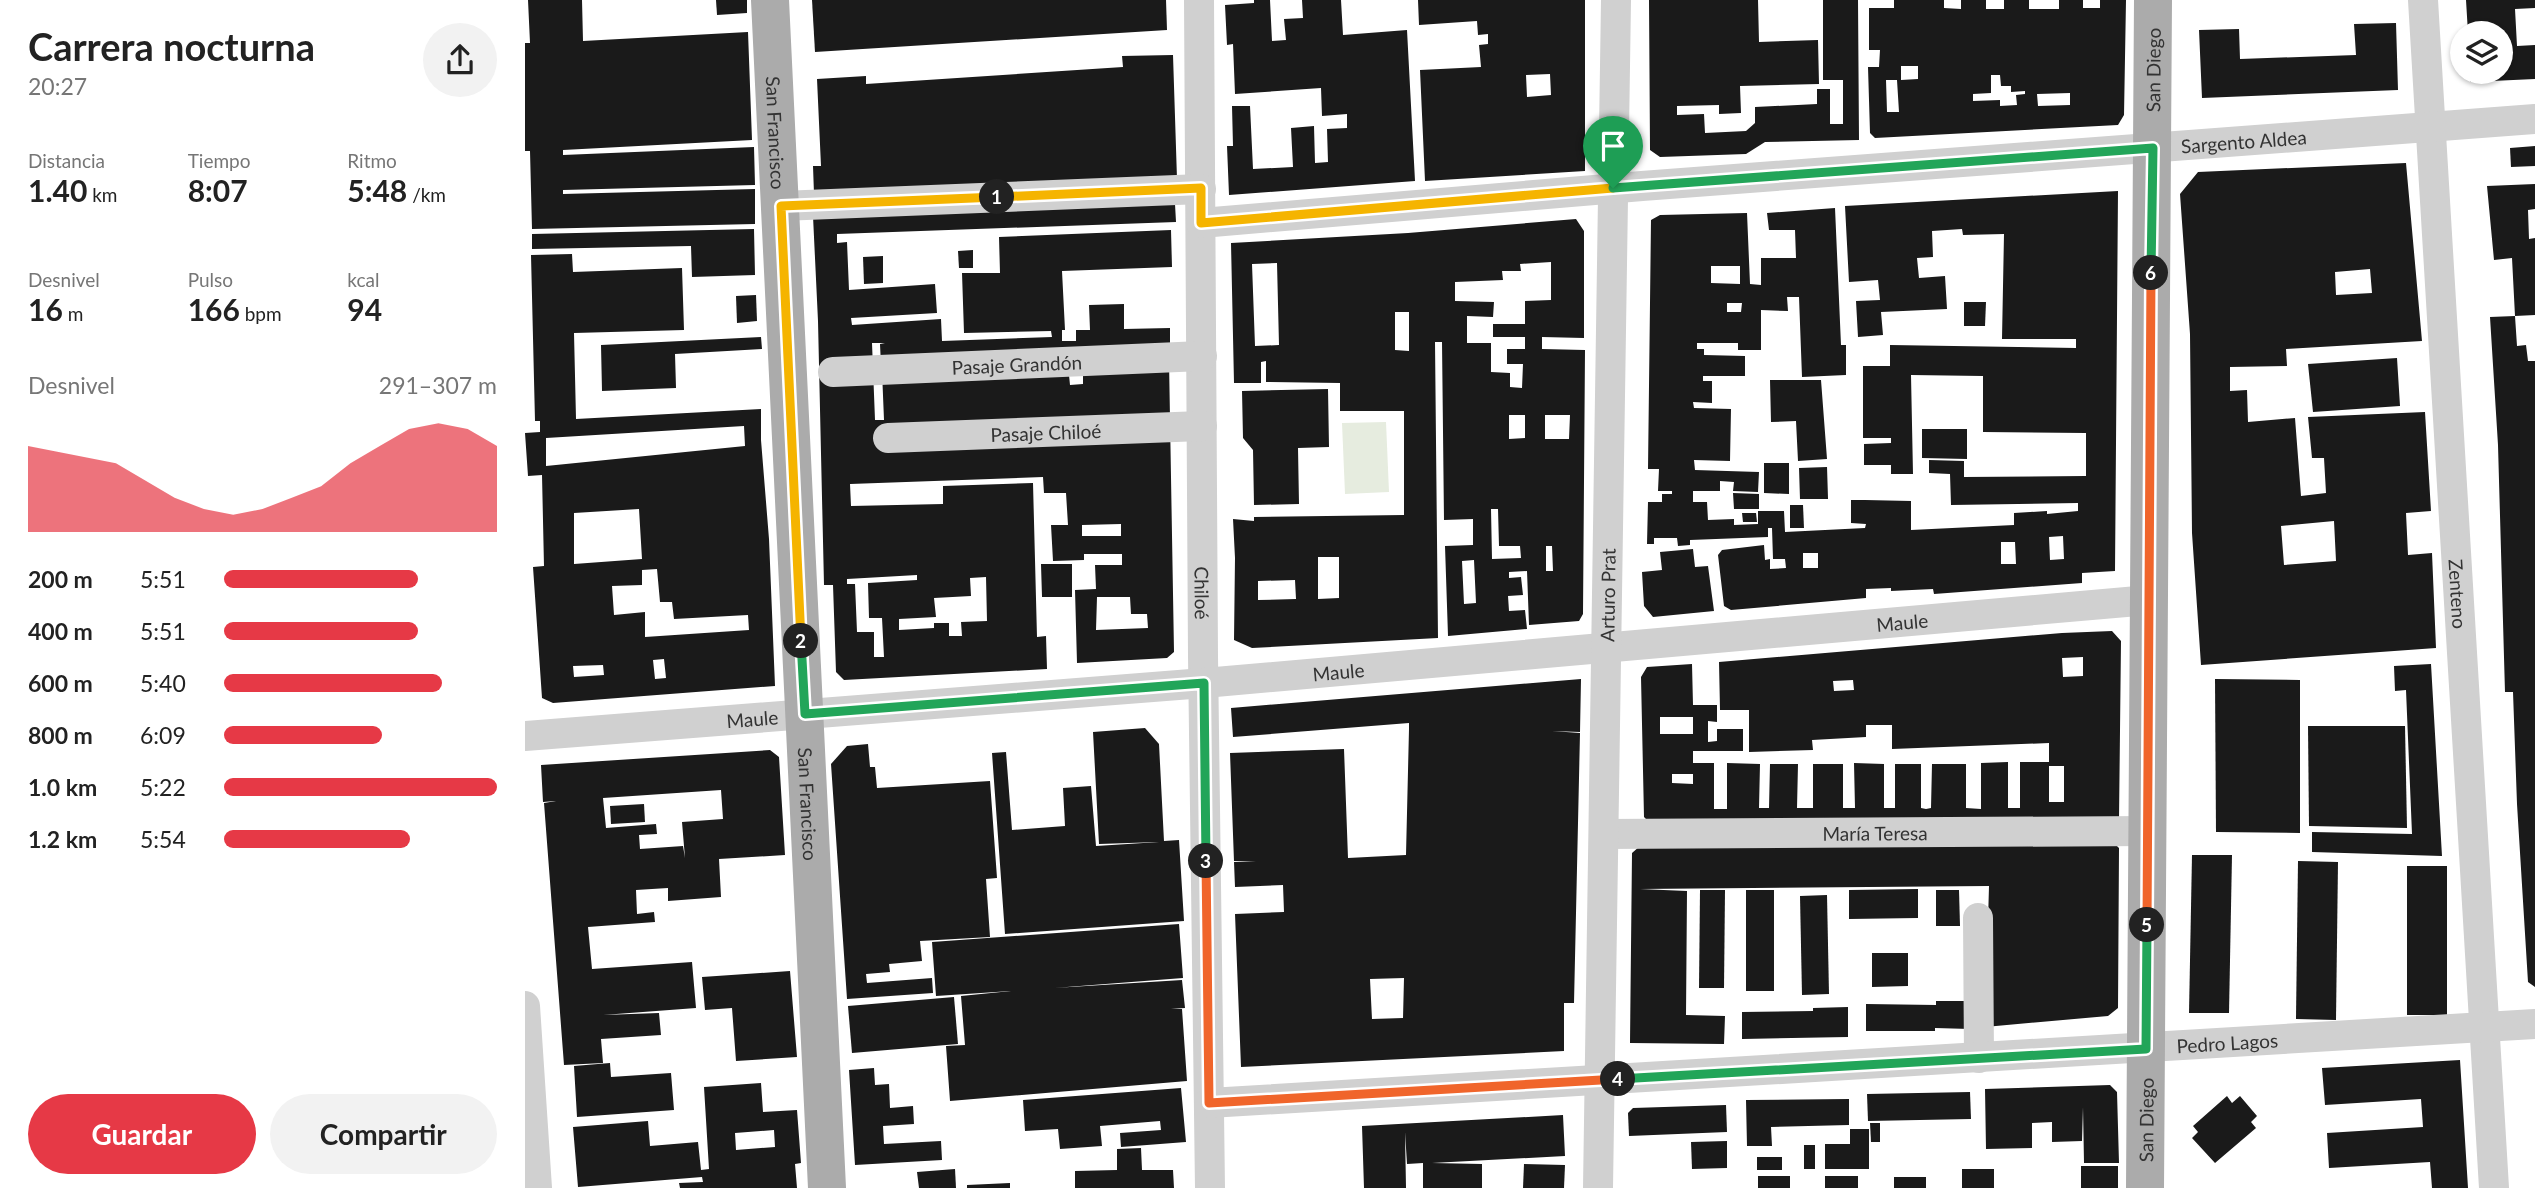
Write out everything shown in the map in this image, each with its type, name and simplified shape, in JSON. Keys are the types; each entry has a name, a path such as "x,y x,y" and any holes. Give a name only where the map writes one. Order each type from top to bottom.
{"main road":[{"name":"San Francisco","path":"770,0 781,206 813,372 805,714 827,1188"},
{"name":"San Diego","path":"2145,1188 2153,0"}],"street":[{"name":"Chiloé","path":"1199,0 1210,1188"},
{"name":"Arturo Prat","path":"1598,1188 1616,0"},
{"name":"Zenteno","path":"2423,0 2494,1188"},
{"name":"Sargento Aldea","path":"1201,223 1613,188 2535,119"},
{"path":"781,206 1201,188"},
{"name":"Pasaje Grandón","path":"813,372 1202,356"},
{"name":"Pasaje Chiloé","path":"888,438 1202,426"},
{"name":"Maule","path":"525,736 1204,683 2149,600"},
{"name":"María Teresa","path":"1604,834 2147,831"},
{"path":"1979,918 1979,1058"},
{"path":"525,1006 537,1188"},
{"name":"Pedro Lagos","path":"1209,1103 2535,1024"}],"shaded area":[{"path":"1386,422 1389,492 1345,494 1342,423"}],"building":[{"path":"528,0 582,0 583,41 748,32 752,140 563,150 563,155 754,147 755,185 563,190 563,194 755,189 755,224 532,229 530,151 525,151 525,43 530,43"},
{"path":"716,0 747,0 747,13 717,15"},
{"path":"812,0 1166,0 1167,30 815,52"},
{"path":"1254,0 1270,0 1272,41 1286,40 1284,19 1303,18 1302,0 1341,0 1343,35 1407,30 1415,181 1229,195 1227,146 1233,146 1232,106 1250,106 1253,169 1293,167 1291,128 1314,126 1315,163 1328,162 1327,129 1347,128 1347,114 1322,116 1321,88 1235,94 1233,44 1227,45 1225,5 1254,3"},
{"path":"1418,0 1585,0 1585,171 1425,181 1420,70 1481,67 1479,45 1488,44 1488,34 1478,35 1477,21 1419,25","holes":["1550,74 1551,95 1527,97 1526,75"]},
{"path":"1649,0 1758,0 1759,42 1818,40 1819,84 1740,86 1741,113 1719,114 1719,105 1677,106 1677,115 1704,114 1705,133 1746,131 1755,123 1755,107 1817,104 1817,89 1830,89 1830,124 1843,124 1843,80 1823,80 1823,0 1858,0 1859,140 1765,142 1746,154 1660,157 1650,150"},
{"path":"1894,0 1944,0 1944,8 1961,9 1961,0 1986,0 1986,9 2004,9 2004,0 2029,0 2029,9 2059,9 2059,0 2083,0 2083,8 2100,8 2100,0 2126,0 2124,115 2118,125 1875,138 1870,133 1868,67 1879,67 1880,50 1869,50 1869,8 1894,8","holes":["1901,66 1918,66 1918,79 1901,80","1991,75 2000,75 2001,86 2011,86 2011,92 2025,91 2025,94 2016,95 2017,105 2000,106 2000,100 1973,101 1973,94 1991,93","1886,80 1897,80 1899,112 1887,112","2070,93 2070,105 2038,106 2037,94"]},
{"path":"2466,0 2535,0 2535,8 2515,9 2517,46 2535,45 2535,79 2513,80 2513,21 2467,21"},
{"path":"2396,23 2398,90 2202,98 2199,30 2239,29 2240,59 2356,55 2354,24"},
{"path":"1173,55 1177,179 814,194 813,166 821,166 817,79 866,76 866,84 1123,67 1122,56"},
{"path":"2535,146 2535,166 2511,167 2510,148"},
{"path":"2406,163 2422,341 2286,349 2287,366 2230,367 2230,391 2247,390 2248,422 2295,418 2301,496 2326,493 2324,458 2312,458 2308,417 2425,412 2431,511 2406,513 2408,555 2432,553 2436,648 2201,665 2192,533 2190,334 2180,194 2198,172","holes":["2370,269 2372,293 2336,295 2335,272","2334,521 2336,561 2284,565 2281,526"]},
{"path":"2535,184 2535,209 2528,210 2529,239 2535,238 2535,315 2515,316 2512,258 2494,260 2487,186"},
{"path":"2118,191 2115,571 2082,573 2082,583 1934,594 1933,589 1866,589 1866,598 1731,610 1724,606 1718,555 1722,550 1764,545 1765,560 1770,559 1770,569 1786,568 1785,559 1773,559 1772,528 1768,528 1768,537 1690,540 1690,545 1678,546 1677,538 1654,538 1654,544 1647,544 1648,502 1662,502 1662,494 1672,494 1672,491 1658,491 1659,469 1648,469 1651,220 1660,215 1747,213 1750,284 1761,285 1761,258 1796,258 1795,230 1769,230 1767,213 1835,208 1841,345 1846,345 1846,375 1802,377 1799,297 1787,297 1788,311 1761,310 1761,350 1738,350 1738,343 1697,343 1697,349 1704,349 1704,355 1745,356 1745,376 1703,376 1703,381 1712,381 1712,403 1693,402 1694,408 1731,409 1730,461 1694,460 1695,470 1759,472 1758,492 1733,491 1734,482 1720,481 1720,491 1693,491 1693,502 1707,502 1708,520 1734,519 1734,525 1758,524 1758,511 1784,511 1785,532 1865,528 1866,524 1851,523 1851,500 1911,501 1911,530 2014,525 2014,513 2078,511 2078,503 1951,505 1950,474 1929,473 1929,460 1964,461 1964,477 2086,476 2086,433 1983,432 1983,376 1911,375 1913,474 1891,474 1891,465 1864,465 1864,444 1891,443 1891,438 1863,438 1863,366 1890,366 1890,345 2076,348 2076,339 2002,339 2004,234 1963,235 1962,229 1932,231 1933,257 1917,258 1919,278 1945,276 1947,309 1881,312 1883,335 1858,337 1856,301 1880,300 1878,280 1849,282 1845,206","holes":["1711,266 1740,266 1740,284 1711,283","1727,303 1742,303 1741,312 1727,312","2063,536 2064,559 2050,560 2049,537","2001,542 2015,542 2016,564 2001,564","1803,553 1818,553 1818,568 1803,568"]},
{"path":"1175,204 1176,222 837,234 837,243 847,242 849,290 935,284 937,313 851,318 852,325 941,319 942,341 1052,337 1051,331 964,333 962,273 1000,273 999,237 1171,230 1172,267 1062,271 1065,330 1062,330 1062,341 1076,341 1076,330 1090,330 1089,305 1124,304 1124,329 1170,328 1170,355 881,365 880,344 885,343 872,343 875,420 884,420 882,371 1169,360 1174,652 1167,658 1077,663 1075,590 1096,589 1095,565 1122,565 1122,554 1084,554 1084,560 1053,561 1051,525 1068,525 1066,493 1044,493 1043,477 850,484 851,506 943,504 943,486 1033,483 1037,637 1046,636 1047,669 844,680 836,672 833,585 824,585 813,216","holes":["1083,374 1083,384 1070,385 1069,375","1121,524 1121,536 1082,536 1082,525","917,575 917,580 868,583 869,618 882,618 884,657 874,657 874,632 857,632 855,584 847,584 847,579","986,577 987,621 961,622 962,636 949,636 949,623 934,623 934,628 899,630 899,619 936,617 934,598 971,596 970,578","1097,597 1130,597 1131,614 1147,614 1148,628 1096,630"]},
{"path":"1576,219 1584,231 1584,338 1542,337 1542,349 1585,350 1583,614 1579,621 1529,625 1527,571 1509,572 1509,578 1521,577 1523,595 1508,596 1509,611 1525,610 1527,629 1448,636 1445,546 1473,545 1473,519 1444,520 1442,342 1435,342 1438,638 1252,648 1234,640 1233,519 1254,521 1254,517 1404,515 1404,411 1340,411 1340,383 1266,382 1266,361 1261,362 1261,383 1234,383 1231,243 1408,233","holes":["1551,262 1551,300 1525,301 1525,324 1493,324 1493,337 1525,337 1525,349 1507,349 1507,364 1523,364 1522,388 1510,387 1510,373 1491,372 1491,343 1467,343 1467,316 1493,317 1494,302 1455,301 1455,282 1503,280 1502,271 1521,271 1520,264","1277,263 1279,345 1255,346 1252,264","1395,312 1409,312 1409,351 1395,350","1509,415 1525,415 1525,438 1509,439","1545,415 1570,415 1569,439 1545,439","1491,509 1498,509 1499,546 1520,546 1521,558 1492,559","1546,546 1552,546 1553,571 1546,571","1318,557 1339,557 1339,598 1318,599","1474,560 1476,603 1464,604 1462,561","1295,580 1296,599 1258,600 1258,581"]},
{"path":"754,229 755,275 692,277 691,246 532,249 532,234"},
{"path":"973,250 973,268 959,268 958,251"},
{"path":"572,254 573,272 682,268 684,330 574,333 576,419 761,409 775,686 553,703 542,698 533,567 544,566 542,475 528,476 525,433 540,432 540,421 535,421 531,255","holes":["744,426 745,446 546,466 546,438","639,509 642,559 574,564 574,513","657,569 660,602 672,602 674,619 748,615 749,630 645,637 645,612 614,615 612,586 642,585 642,570","664,659 666,678 655,679 653,660","603,665 604,675 574,677 573,666"]},
{"path":"883,256 883,283 864,284 863,257"},
{"path":"756,295 757,321 737,323 736,296"},
{"path":"1964,302 1986,302 1985,326 1964,326"},
{"path":"2515,316 2517,346 2526,345 2528,361 2535,361 2535,987 2528,982 2513,692 2505,692 2498,445 2490,317"},
{"path":"761,337 762,349 675,354 676,388 602,391 601,345"},
{"path":"2397,358 2400,406 2313,412 2308,364"},
{"path":"1770,380 1821,380 1827,459 1798,461 1796,421 1771,422"},
{"path":"1328,389 1329,447 1298,448 1299,504 1254,505 1253,450 1243,438 1242,391"},
{"path":"1922,429 1967,429 1967,459 1922,458"},
{"path":"1764,463 1789,463 1789,494 1764,493"},
{"path":"1827,467 1828,499 1800,499 1799,468"},
{"path":"1733,493 1759,494 1759,509 1734,509"},
{"path":"1790,505 1803,505 1804,528 1790,528"},
{"path":"1742,513 1756,513 1757,522 1743,522"},
{"path":"1693,549 1695,567 1708,566 1714,611 1653,617 1644,606 1642,572 1662,570 1660,552"},
{"path":"1041,564 1072,564 1072,597 1042,597"},
{"path":"2112,631 2121,641 2119,820 1647,820 1644,817 1641,677 1647,667 1692,664 1693,705 1717,705 1717,722 1708,721 1708,742 1717,741 1717,729 1743,729 1743,751 1693,751 1693,763 1714,763 1714,809 1727,809 1727,763 1760,764 1759,808 1769,808 1770,764 1798,764 1797,808 1813,808 1813,764 1843,764 1843,808 1855,808 1854,763 1884,764 1884,808 1895,808 1895,764 1921,764 1921,808 1926,809 1931,808 1932,764 1966,764 1966,808 1981,809 1981,763 2008,762 2008,808 2020,808 2020,762 2049,762 2049,743 1892,749 1892,725 1866,725 1866,737 1812,740 1813,750 1749,752 1749,710 1720,710 1719,662","holes":["2083,657 2083,676 2063,677 2062,658","1853,680 1854,690 1834,691 1833,681","1660,717 1693,717 1693,734 1660,734","2049,766 2064,766 2064,802 2049,802","1672,774 1693,774 1693,784 1672,783"]},
{"path":"2431,664 2442,856 2312,852 2312,832 2412,834 2406,690 2395,691 2394,666"},
{"path":"1581,679 1580,732 1552,731 1580,733 1574,1003 1564,1003 1564,1051 1241,1067 1235,914 1284,912 1283,885 1235,887 1234,862 1256,862 1234,861 1230,753 1344,749 1348,858 1406,855 1409,723 1233,737 1231,708","holes":["1404,978 1403,1018 1372,1019 1370,979"]},
{"path":"2215,679 2300,680 2300,833 2216,832"},
{"path":"2308,726 2405,726 2407,828 2309,826"},
{"path":"1145,728 1159,744 1164,841 1179,840 1184,921 1005,934 992,753 1006,752 1012,830 1065,826 1063,788 1091,786 1096,846 1159,842 1099,844 1093,732"},
{"path":"868,744 870,767 875,767 877,788 990,781 997,878 986,879 990,937 920,941 922,961 889,964 890,972 866,974 867,983 932,978 933,993 847,999 831,764 847,746"},
{"path":"770,750 779,757 785,855 719,859 721,897 668,901 668,888 636,890 637,914 654,912 655,922 588,927 592,969 692,962 696,1008 603,1015 659,1013 661,1035 601,1039 603,1063 564,1065 544,803 556,801 543,802 541,765","holes":["721,790 723,819 682,822 685,858 683,846 640,849 639,835 657,834 656,824 606,828 603,798"]},
{"path":"644,804 645,822 611,824 610,806"},
{"path":"2112,841 2119,848 2118,1008 2108,1016 1985,1027 1989,886 1640,889 1687,891 1686,1015 1725,1016 1724,1044 1630,1043 1632,853 1640,846"},
{"path":"2192,855 2232,855 2229,1013 2189,1013"},
{"path":"2298,861 2338,862 2336,1020 2296,1019"},
{"path":"2407,866 2447,866 2447,1015 2407,1015"},
{"path":"1918,889 1918,918 1849,919 1849,890"},
{"path":"1700,890 1725,890 1724,988 1699,988"},
{"path":"1746,890 1774,890 1774,991 1746,991"},
{"path":"1936,890 1959,890 1960,926 1936,926"},
{"path":"1827,895 1829,994 1802,995 1800,896"},
{"path":"1179,924 1183,978 1054,988 1182,980 1185,1008 1171,1009 1182,1009 1187,1081 950,1101 946,1046 965,1045 961,996 1011,991 936,996 932,942"},
{"path":"1872,953 1908,953 1908,986 1872,987"},
{"path":"790,971 797,1057 736,1061 732,1008 705,1010 702,977"},
{"path":"954,997 958,1044 852,1053 848,1006"},
{"path":"1936,1001 1970,1001 1970,1029 1866,1031 1866,1004 1936,1005"},
{"path":"1848,1007 1848,1037 1742,1039 1742,1012 1813,1011 1813,1008"},
{"path":"2460,1060 2468,1188 2432,1188 2430,1162 2329,1168 2327,1133 2423,1127 2421,1099 2325,1105 2322,1068"},
{"path":"610,1063 611,1077 671,1073 674,1110 577,1117 574,1066"},
{"path":"874,1068 875,1085 889,1084 890,1108 913,1106 914,1124 883,1126 884,1144 941,1141 942,1160 855,1165 849,1070"},
{"path":"761,1083 763,1112 797,1110 801,1163 795,1164 797,1188 680,1188 679,1183 703,1182 702,1177 578,1187 573,1127 648,1121 650,1146 698,1142 701,1170 709,1169 704,1087","holes":["774,1130 775,1147 736,1150 735,1133"]},
{"path":"2110,1085 2117,1092 2119,1163 2084,1163 2083,1107 2082,1141 2052,1142 2052,1122 2032,1123 2032,1148 1986,1149 1985,1089"},
{"path":"1181,1088 1186,1142 1121,1147 1120,1133 1161,1130 1160,1121 1100,1126 1102,1146 1060,1149 1058,1129 1025,1131 1023,1100"},
{"path":"1970,1092 1971,1119 1868,1121 1867,1094"},
{"path":"2227,1096 2232,1103 2240,1096 2257,1116 2251,1122 2256,1128 2215,1163 2192,1138 2198,1132 2193,1126"},
{"path":"1849,1099 1849,1125 1771,1127 1772,1146 1747,1146 1746,1100"},
{"path":"1726,1105 1727,1132 1629,1136 1628,1113 1633,1108"},
{"path":"1563,1115 1565,1156 1432,1163 1482,1164 1482,1188 1423,1188 1423,1163 1407,1164 1405,1132 1406,1188 1364,1188 1362,1126"},
{"path":"1870,1123 1880,1123 1880,1142 1871,1142"},
{"path":"1850,1129 1869,1129 1869,1169 1825,1169 1825,1144 1850,1144"},
{"path":"1727,1141 1727,1168 1692,1169 1691,1142"},
{"path":"1804,1145 1815,1145 1815,1169 1804,1169"},
{"path":"1141,1148 1142,1170 1173,1170 1174,1188 1075,1188 1075,1171 1117,1170 1117,1149"},
{"path":"1757,1157 1782,1157 1782,1170 1757,1170"},
{"path":"1524,1164 1565,1165 1564,1188 1523,1188"},
{"path":"2081,1166 2118,1166 2118,1188 2081,1188"},
{"path":"955,1169 956,1188 919,1188 917,1172"},
{"path":"1962,1169 1994,1169 1994,1188 1962,1188"},
{"path":"1758,1176 1790,1176 1790,1188 1758,1188"},
{"path":"1825,1176 1858,1176 1858,1188 1825,1188"},
{"path":"1894,1177 1926,1177 1926,1188 1894,1188"},
{"path":"1010,1183 1010,1188 967,1188 967,1185"}],"route":[{"path":"2153,148 2146,1049 1209,1103 1204,683 805,714 781,206 1201,188 1201,223 1613,188 2153,148"}]}
